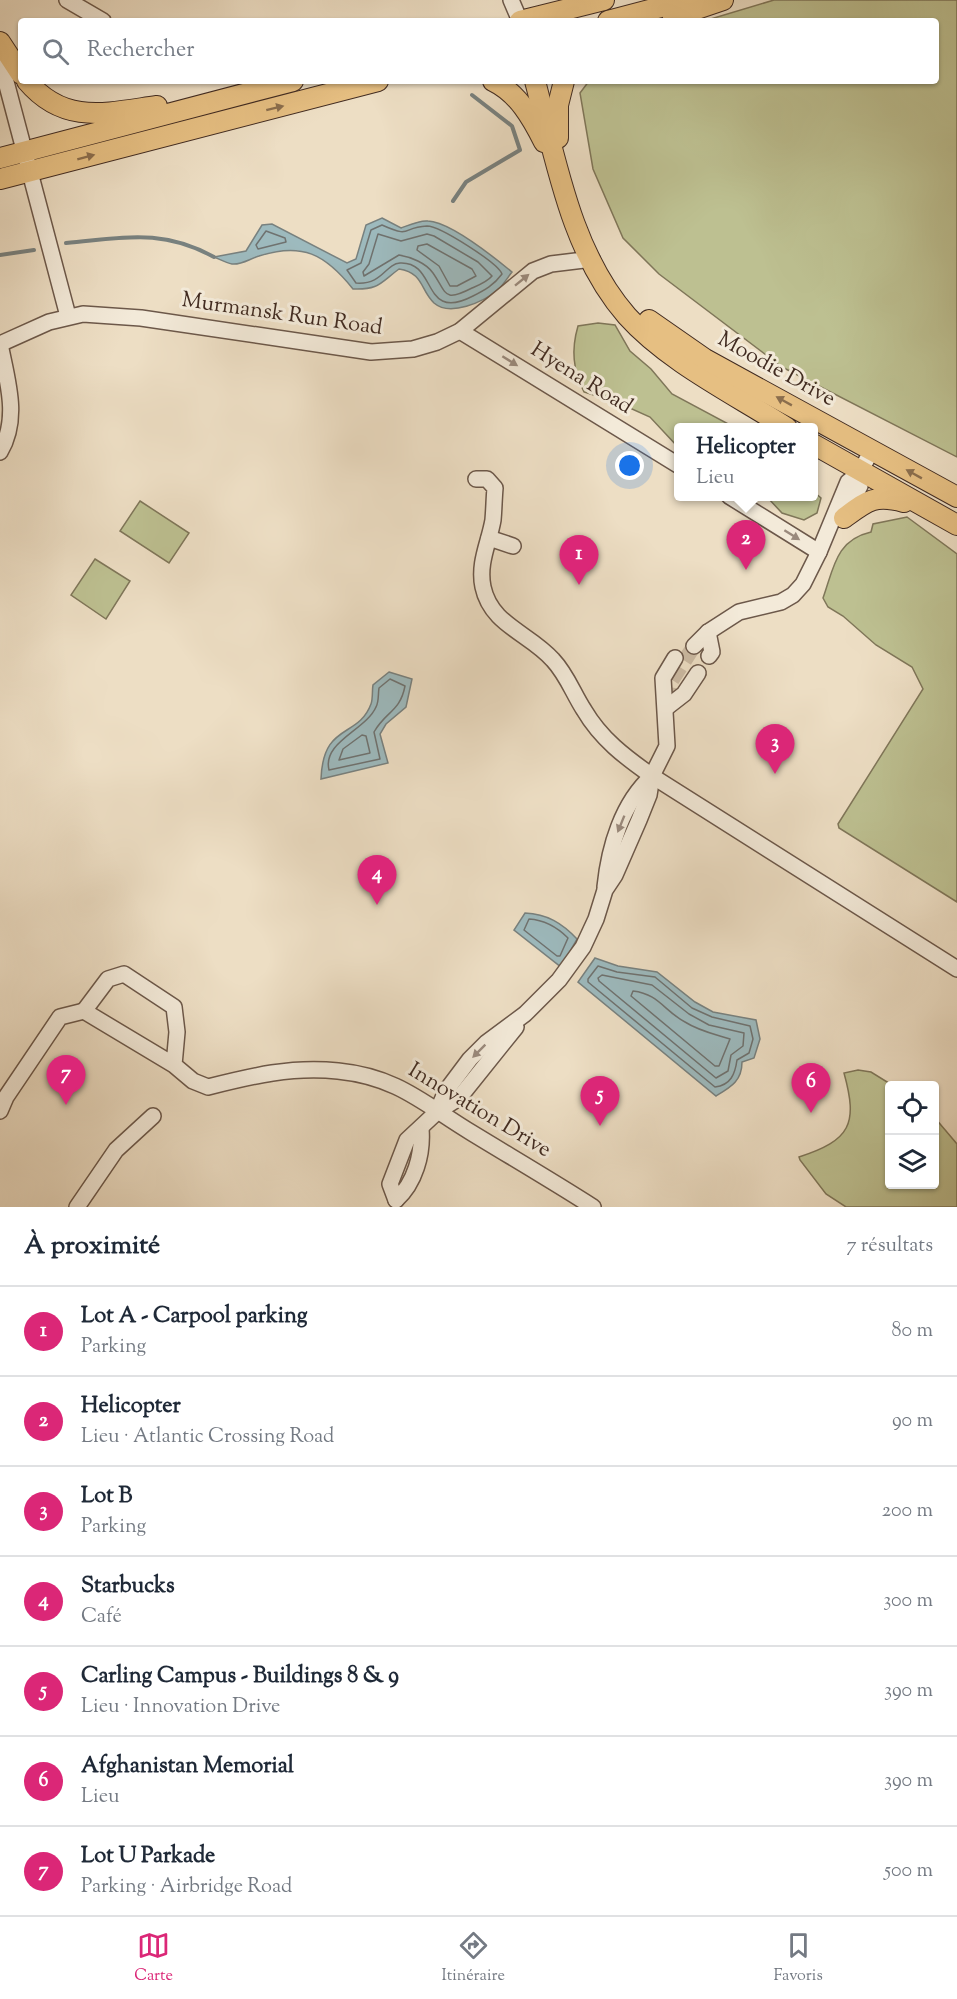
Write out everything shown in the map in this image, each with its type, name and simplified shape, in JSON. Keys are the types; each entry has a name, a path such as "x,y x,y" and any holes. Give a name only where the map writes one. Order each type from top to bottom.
{"main road":[{"path":"532,18 604,0"},
{"path":"619,18 687,0"},
{"path":"668,18 723,0"},
{"path":"0,42 18,69"},
{"path":"30,84 55,105 84,114 99,114 249,93"},
{"path":"0,158 282,84"},
{"path":"0,179 366,84"},
{"path":"358,86 373,84"},
{"path":"497,84 525,107 559,171"},
{"name":"Moodie Drive","path":"536,84 582,260 604,284 616,302 644,331 677,357 779,423"},
{"path":"559,171 558,105 563,84"},
{"name":"Moodie Drive","path":"582,260 642,314 679,342 957,497"},
{"name":"Moodie Drive","path":"818,447 957,525"},
{"path":"844,518 873,499 880,498 930,510"}],"street":[{"path":"67,0 98,18"},
{"path":"511,0 519,18"},
{"path":"0,59 68,316"},
{"name":"Murmansk Run Road","path":"0,344 68,316 99,315 141,318 386,352 427,346 460,330 533,271 551,264 582,260"},
{"name":"Hyena Road","path":"460,330 674,463"},
{"path":"0,344 12,417 7,439 0,452"},
{"path":"708,632 711,652 698,648 688,637 708,632 739,612 781,602 793,595 803,584 848,482 860,472 872,450"},
{"path":"819,552 844,518 860,486 860,472"},
{"path":"476,479 487,479 495,488 489,538 480,573 485,596 494,614 544,650 560,667 595,727 623,756 957,969"},
{"path":"737,501 819,552"},
{"path":"489,538 513,546"},
{"path":"395,1204 390,1184 406,1140 421,1129 437,1112 446,1091 470,1059 486,1043 525,1014 559,980 583,947 596,919 605,890 615,875 642,812 649,795 652,776 667,746 663,678 675,658"},
{"path":"666,708 694,671"},
{"path":"2,1103 60,1017 84,1011 108,978 124,974 174,1007 177,1032 174,1065 84,1011"},
{"name":"Innovation Drive","path":"174,1065 193,1081 208,1087 264,1072 302,1069 339,1071 399,1087 427,1102 437,1112 593,1207"},
{"path":"77,1207 116,1150 153,1116"}],"green space":[{"path":"774,0 957,0 957,457 782,367 659,274 623,238 593,169 580,93 587,84 939,84 939,18 714,18"},
{"path":"598,323 615,325 630,351 651,369 672,394 726,423 674,423 674,443 650,417 621,404 584,392 577,376 574,360 578,326"},
{"path":"818,495 821,498 817,513 804,520 782,513 771,501 818,501"},
{"path":"140,501 189,533 169,563 120,531"},
{"path":"907,517 957,554 957,902 839,828 838,824 923,689 912,667 876,645 843,616 828,607 823,598 838,556 850,541 871,532 873,524"},
{"path":"95,559 130,581 106,619 71,595"},
{"path":"858,1070 871,1072 886,1081 885,1189 939,1189 939,1123 957,1144 957,1207 846,1207 826,1194 799,1157 830,1144 846,1128 850,1118 850,1105 844,1073"}],"water":[{"path":"382,218 401,228 422,221 448,227 512,272 498,290 484,299 449,309 434,303 413,274 399,269 374,287 353,289 333,267 322,259 300,251 274,252 236,264 214,257 246,251 262,225 272,224 347,263 356,259 366,225"},
{"path":"389,672 412,679 406,707 386,724 380,734 388,763 321,779 323,761 328,748 334,739 365,715 372,702 373,685"},
{"path":"525,913 554,920 577,939 561,967 514,930"},
{"path":"595,958 618,966 657,972 695,1002 713,1012 756,1020 760,1039 754,1058 742,1062 738,1079 716,1096 578,982"}],"waterway":[{"path":"453,201 466,182 520,150 512,126 472,95"},
{"path":"66,243 142,237 177,242 214,257"},
{"path":"0,255 34,250"}],"tunnel":[{"path":"667,702 670,683 694,646"}],"place":[{"name":"Helicopter","path":"746,570"},
{"name":"Lot A - Carpool parking","path":"579,585"},
{"name":"Lot B","path":"775,774"},
{"name":"Starbucks","path":"377,905"},
{"name":"Lot U Parkade","path":"66,1105"},
{"name":"Afghanistan Memorial","path":"811,1113"},
{"name":"Carling Campus - Buildings 8 & 9","path":"600,1126"}]}
